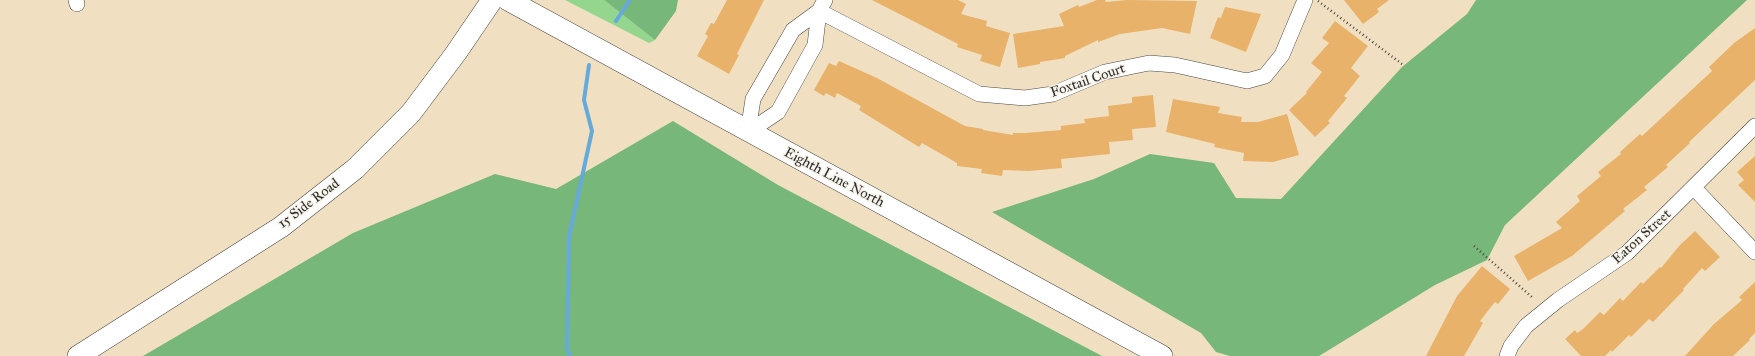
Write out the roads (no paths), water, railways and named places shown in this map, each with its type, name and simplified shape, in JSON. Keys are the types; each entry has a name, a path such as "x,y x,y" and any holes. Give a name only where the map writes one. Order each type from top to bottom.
{"street":[{"name":"15 Side Road","path":"78,356 281,227 355,169 411,113 456,53 492,0"},
{"name":"Eighth Line North","path":"508,0 1162,356"},
{"name":"Foxtail Court","path":"822,5 978,94 1026,98 1053,94 1104,72 1149,63 1174,65 1247,81 1265,76 1282,55 1305,0"},
{"path":"748,132 778,112 815,45 822,5"},
{"path":"748,132 753,99 793,30 822,5"},
{"name":"Eaton Street","path":"1507,356 1511,346 1526,326 1558,300 1627,253 1755,126"},
{"path":"1694,188 1755,252"}],"waterway":[{"path":"616,21 630,0"},
{"path":"570,356 567,349 569,237 592,131 584,100 589,65"}]}
